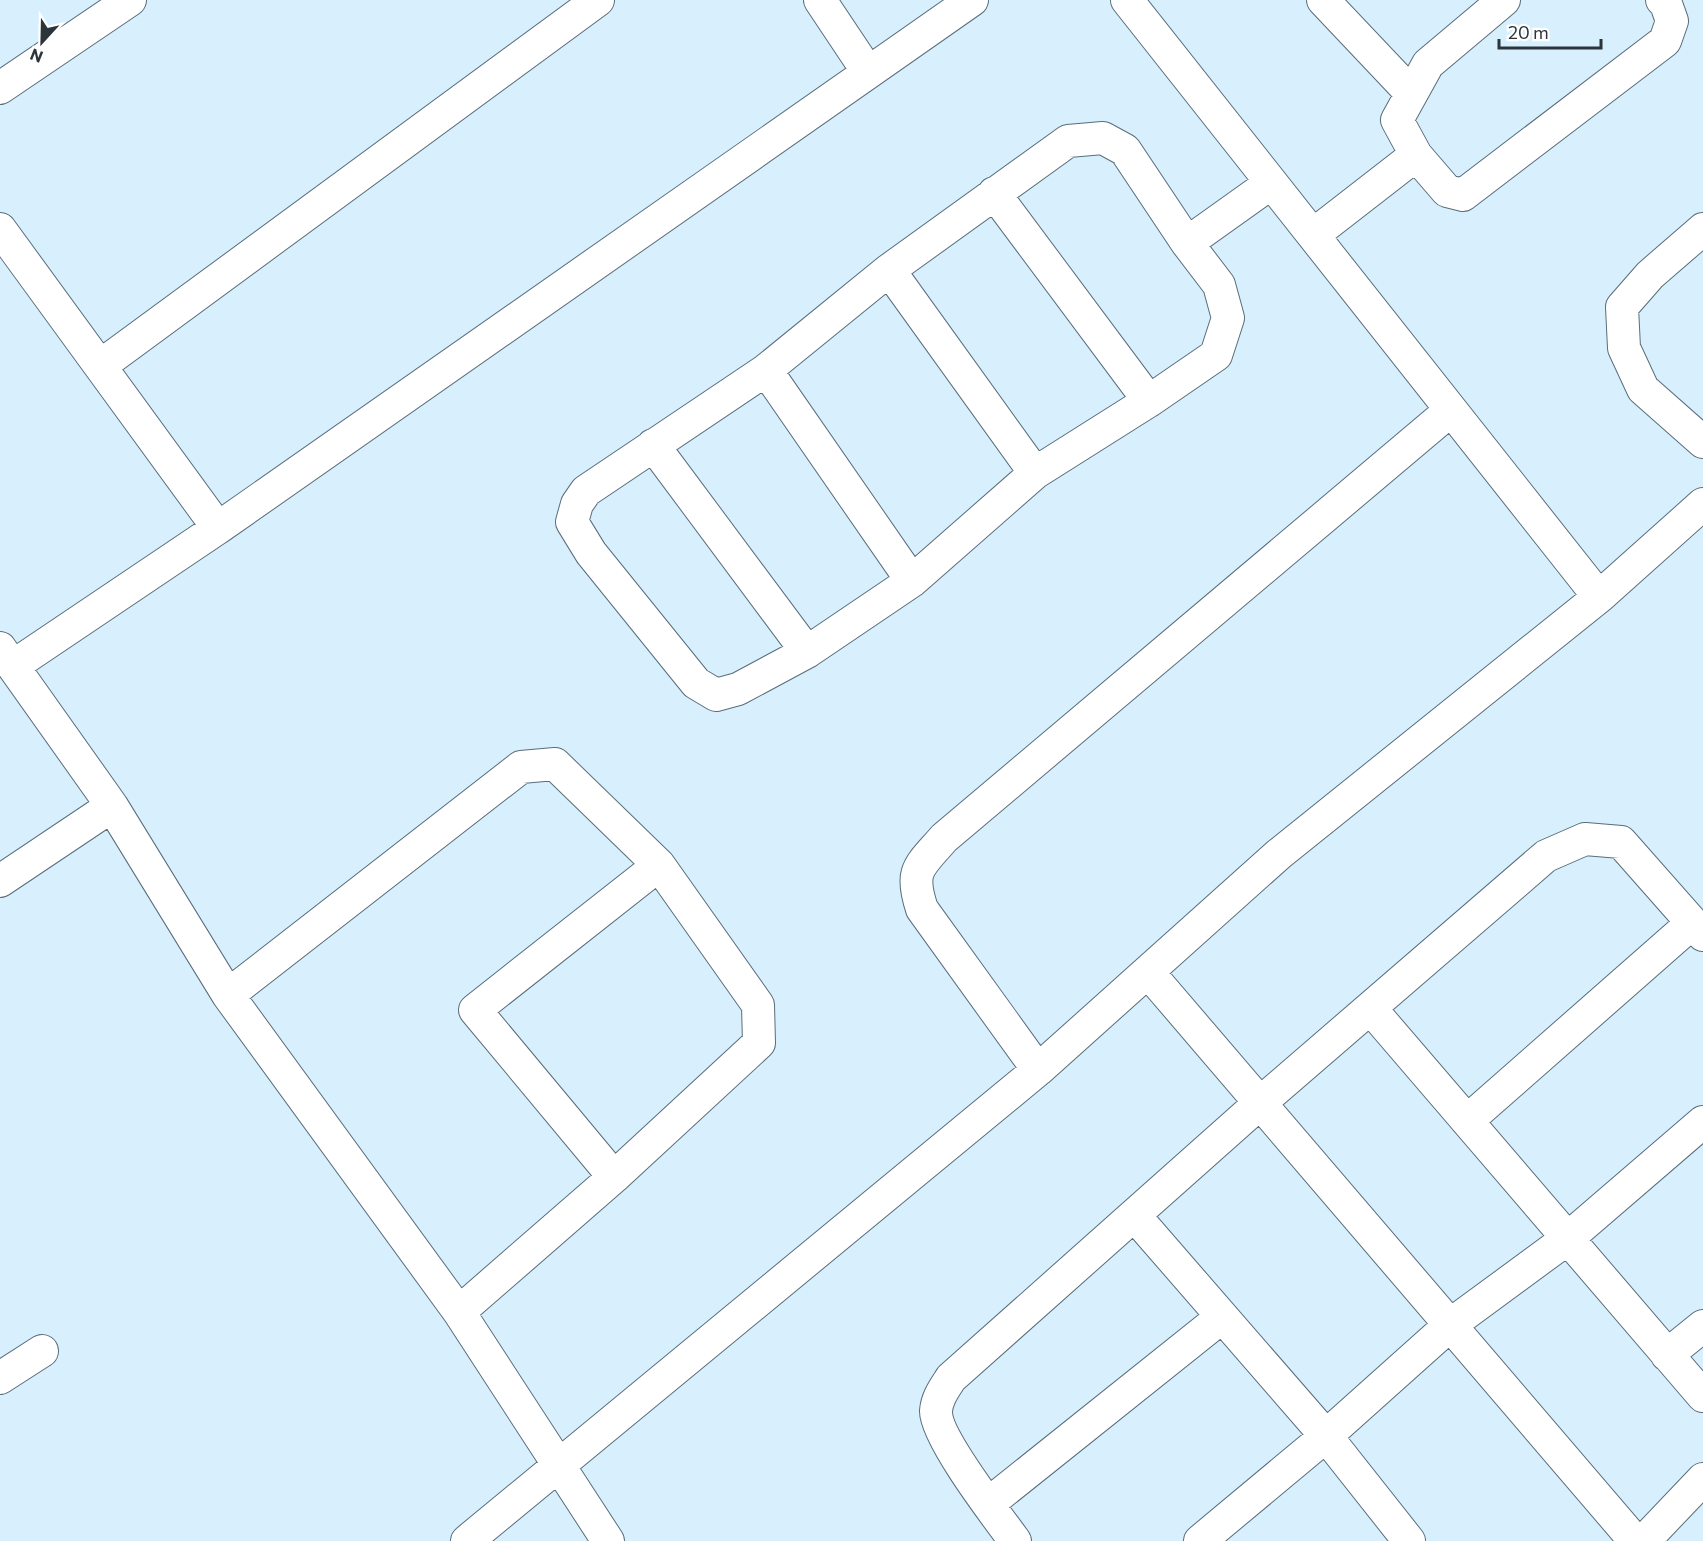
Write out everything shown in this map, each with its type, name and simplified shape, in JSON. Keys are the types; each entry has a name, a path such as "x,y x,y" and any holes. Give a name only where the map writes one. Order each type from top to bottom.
{"street":[{"path":"0,87 130,0"},
{"path":"100,366 598,0"},
{"path":"820,0 868,72"},
{"path":"608,1541 459,1312 228,995 112,806 6,657 218,528 972,0"},
{"path":"1128,0 1599,597"},
{"path":"1323,0 1411,93"},
{"path":"1504,0 1428,64 1397,120 1416,155 1447,191 1463,195 1665,41 1672,21 1666,4 1662,0"},
{"path":"1103,138 1125,150 1187,243 1219,285 1228,318 1216,355 1149,401 1035,473 912,581 807,652 738,689 716,695 696,683 591,553 572,522 577,504 586,491 765,370 889,270 1068,141 1103,138"},
{"path":"1313,235 1416,155"},
{"path":"1187,243 1271,183"},
{"path":"994,193 1149,401"},
{"path":"0,229 218,528"},
{"path":"1703,229 1650,275 1622,307 1624,348 1643,389 1703,442"},
{"path":"889,270 1035,473"},
{"path":"765,370 912,581"},
{"path":"1038,1070 922,909 915,888 918,868 944,838 1451,410"},
{"path":"653,445 807,652"},
{"path":"467,1541 1038,1070 1279,854 1599,597 1703,504"},
{"path":"228,995 521,767 555,764 659,865 758,1005 759,1043 614,1177 459,1312"},
{"path":"0,881 112,806"},
{"path":"1015,1541 945,1439 936,1413 939,1395 951,1378 1260,1103 1371,1010 1546,856 1585,839 1621,842 1697,929 1467,1121"},
{"path":"614,1177 475,1010 659,865"},
{"path":"1148,972 1635,1541"},
{"path":"1371,1010 1703,1396"},
{"path":"1200,1541 1326,1436 1450,1325 1568,1239 1703,1122"},
{"path":"1134,1215 1326,1436 1409,1541"},
{"path":"988,1504 1222,1317"},
{"path":"1667,1355 1703,1326"},
{"path":"0,1378 42,1351"},
{"path":"1644,1541 1703,1479"}]}
